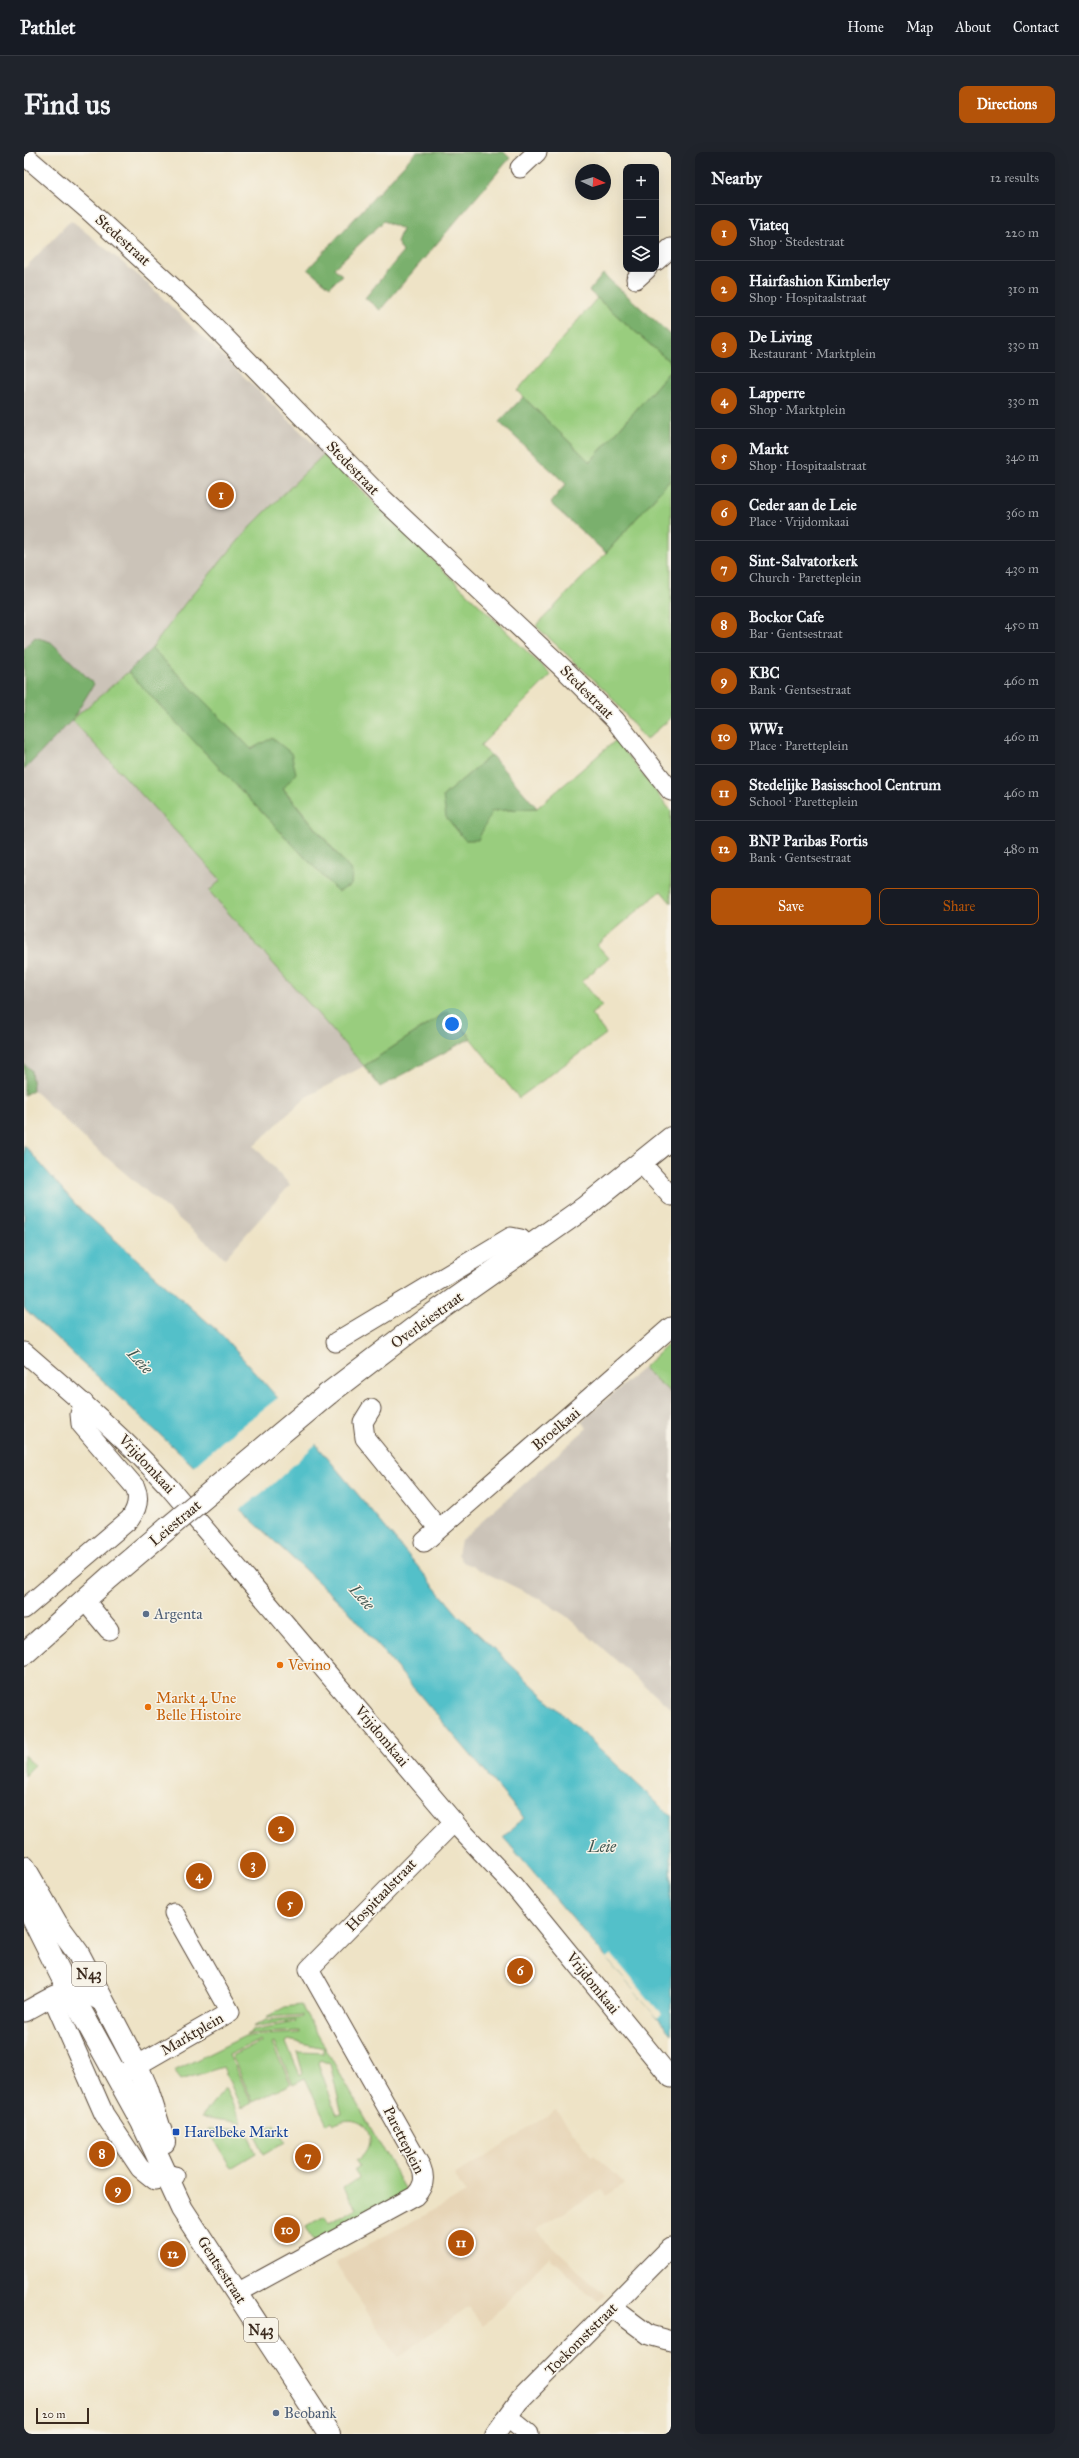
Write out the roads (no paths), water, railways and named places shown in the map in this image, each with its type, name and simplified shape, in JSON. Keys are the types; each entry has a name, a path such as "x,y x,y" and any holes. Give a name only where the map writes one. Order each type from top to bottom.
{"main road":[{"name":"Overleiestraat","path":"328,1394 426,1319 528,1248 641,1163 671,1138"},
{"name":"Leiestraat","path":"24,1654 109,1578 328,1394"},
{"name":"N43","path":"24,1867 56,1923 78,1954 103,2003"},
{"name":"N43","path":"24,1901 61,1994"},
{"name":"Gentsestraat","path":"61,1994 117,2076 171,2177 193,2226 329,2434"},
{"name":"Gentsestraat","path":"103,2003 148,2089 171,2177"}],"street":[{"path":"520,168 537,152"},
{"name":"Stedestraat","path":"24,155 93,214 206,318 382,498 567,672 615,720 671,791"},
{"path":"659,258 671,248"},
{"path":"641,1163 671,1196"},
{"name":"Overleiestraat","path":"336,1342 511,1237 521,1240 528,1248"},
{"name":"Broelkaai","path":"424,1542 438,1528 568,1419 671,1327"},
{"name":"Vrijdomkaai","path":"24,1352 84,1403 138,1453 164,1482 454,1822 513,1885 671,2078"},
{"path":"24,1608 130,1519 136,1508 138,1495 135,1487 81,1424 80,1414 84,1403"},
{"path":"371,1409 363,1422 365,1438 438,1528"},
{"path":"85,1601 109,1630"},
{"name":"Hospitaalstraat","path":"309,1969 454,1822"},
{"name":"Marktplein","path":"117,2076 230,2012 174,1913"},
{"name":"Paretteplein","path":"236,2293 415,2196 423,2183 422,2168 309,1969"},
{"path":"24,2012 61,1994 83,1991 103,2003"},
{"path":"61,1994 104,2114 140,2168 155,2180 171,2177"},
{"name":"Toekomststraat","path":"495,2434 520,2401 599,2318 613,2308 671,2247"},
{"path":"613,2308 649,2335 671,2341"},
{"path":"508,2417 528,2434"}],"water":[{"name":"Leie","path":"24,1145 77,1206 221,1334 276,1396 458,1615 671,1816 671,2034 503,1837 524,1818 347,1609 24,1308"}],"place":[{"name":"Viateq","path":"221,495"},
{"name":"Argenta","path":"146,1614"},
{"name":"Vevino","path":"280,1665"},
{"name":"Markt 4 Une Belle Histoire","path":"148,1707"},
{"name":"Hairfashion Kimberley","path":"281,1829"},
{"name":"De Living","path":"253,1865"},
{"name":"Lapperre","path":"199,1876"},
{"name":"Markt","path":"290,1904"},
{"name":"Ceder aan de Leie","path":"520,1971"},
{"name":"Harelbeke Markt","path":"176,2132"},
{"name":"Bockor Cafe","path":"102,2154"},
{"name":"Sint-Salvatorkerk","path":"308,2157"},
{"name":"KBC","path":"118,2190"},
{"name":"WW1","path":"287,2230"},
{"name":"Stedelijke Basisschool Centrum","path":"461,2243"},
{"name":"BNP Paribas Fortis","path":"173,2254"},
{"name":"Beobank","path":"276,2413"}]}
